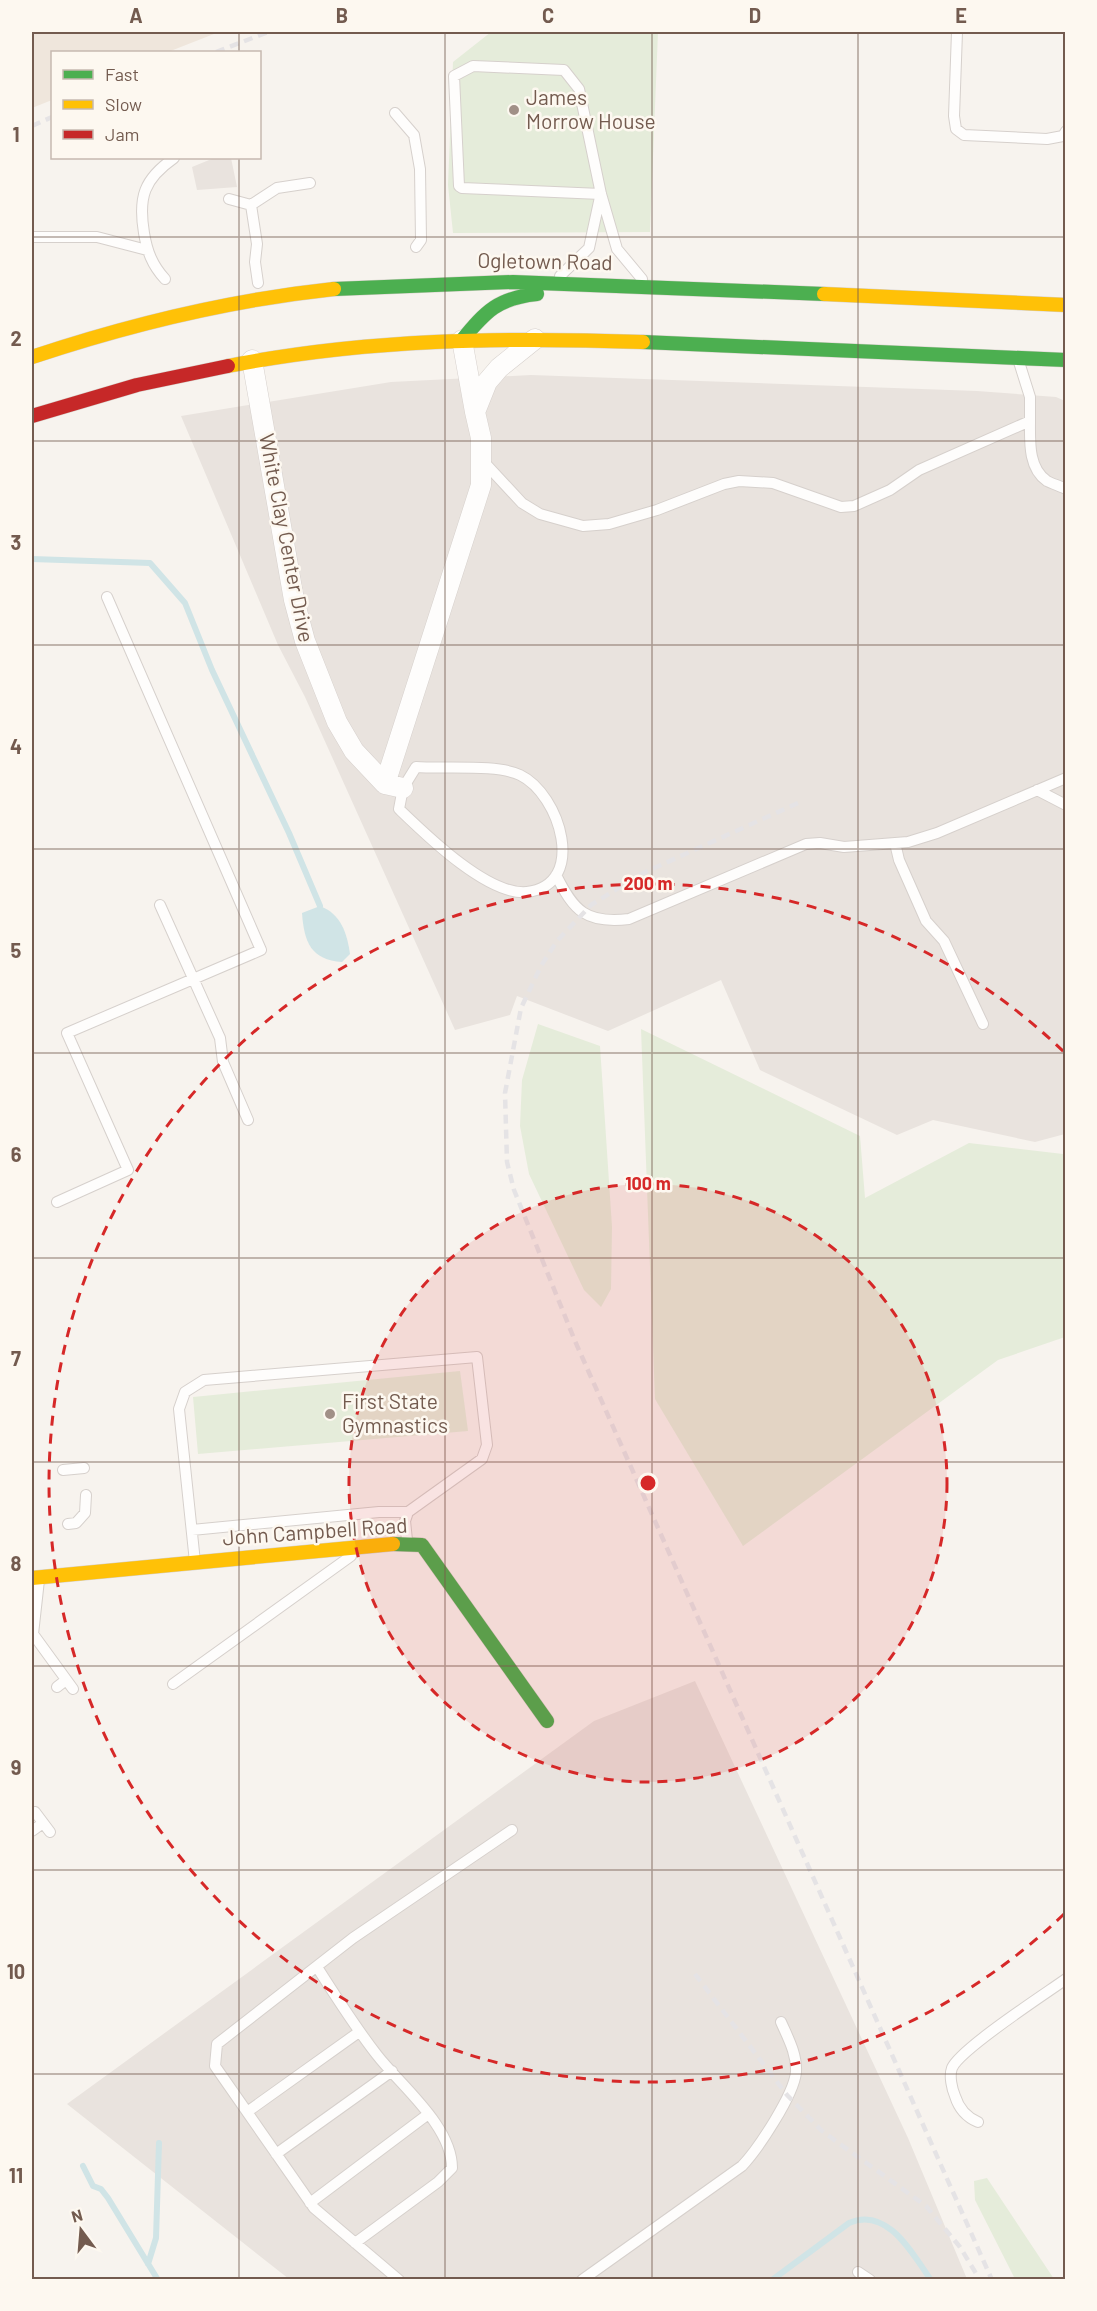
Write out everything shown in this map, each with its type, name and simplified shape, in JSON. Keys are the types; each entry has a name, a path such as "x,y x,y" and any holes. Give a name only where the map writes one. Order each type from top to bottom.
{"main road":[{"path":"488,268 554,282"},
{"name":"Ogletown Road","path":"32,357 96,335 213,306 284,295 418,282 554,282 1065,305"},
{"path":"462,340 488,309 501,300 518,296 648,286"},
{"path":"96,335 157,305"},
{"path":"32,416 147,381 252,360 352,347 462,340 535,339 1065,360"},
{"name":"John Campbell Road","path":"35,1577 364,1547 422,1545 547,1721"}],"street":[{"path":"475,412 487,382 499,368 535,339"},
{"path":"394,786 476,508 483,461 462,340"},
{"name":"White Clay Center Drive","path":"252,360 294,600 305,641 337,722 354,751 394,786"}],"lane":[{"path":"957,32 954,116 956,129 964,135 1047,139 1063,136 1065,131"},
{"path":"601,194 462,188 459,186 454,76 473,66 564,70 579,89 601,194 617,249 648,286"},
{"path":"395,114 414,135 420,169 421,240 416,247"},
{"path":"165,279 156,269 147,250 140,207 155,172 173,159"},
{"path":"229,199 251,205 277,188 310,183"},
{"path":"554,282 589,248 601,194"},
{"path":"251,205 257,244 255,262 259,283"},
{"path":"32,237 97,237 147,250"},
{"path":"1018,358 1030,397 1030,454 1039,473 1046,481 1065,489"},
{"path":"483,461 522,503 540,514 583,526 609,524 657,510 724,484 739,481 773,483 841,507 854,506 870,501 919,470 1030,421"},
{"path":"57,1202 128,1170 67,1033 261,950 107,597"},
{"path":"152,729 163,725"},
{"path":"416,767 499,769 519,774 533,782 556,816 562,838 563,857 556,875 544,887 526,892 503,887 478,875 399,809 394,786 416,767"},
{"path":"556,875 572,906 594,919 612,921 629,919 806,844 820,843 844,847 895,843 937,834 1065,778"},
{"path":"1036,790 1065,804"},
{"path":"895,843 899,860 926,921 945,940 983,1024"},
{"path":"160,905 220,1038 223,1062 248,1120"},
{"path":"192,1530 378,1512 408,1512 482,1460 487,1445 477,1357 204,1380 185,1392 179,1409 195,1562"},
{"path":"63,1470 84,1468"},
{"path":"68,1524 76,1523 85,1513 86,1495"},
{"path":"407,1544 405,1521 408,1512"},
{"path":"173,1684 364,1547"},
{"path":"58,1575 71,1590"},
{"path":"35,1577 33,1634 70,1685 57,1687"},
{"path":"32,1832 46,1827 35,1812"},
{"path":"399,2280 310,2204 215,2066 217,2044 353,1938 512,1830"},
{"path":"317,1967 359,2031 427,2115 452,2154 452,2168 438,2182 355,2243"},
{"path":"978,2122 968,2118 957,2104 952,2088 952,2068 967,2052 1065,1979"},
{"path":"582,2280 742,2166 759,2148 796,2073 792,2046 781,2022"},
{"path":"247,2112 359,2031"},
{"path":"276,2154 392,2071"},
{"path":"310,2204 427,2115"},
{"path":"858,2272 870,2280"}],"shaded area":[{"path":"32,32 219,32 171,51 51,51 51,100 32,108"},
{"path":"212,159 231,159 237,187 197,190 192,167"},
{"path":"531,375 977,391 1056,397 1065,401 1065,1134 1035,1142 933,1120 897,1135 760,1070 721,980 608,1031 517,996 510,1015 455,1030 305,697 278,645 181,416 391,382"},
{"path":"320,906 338,919 345,932 350,954 342,962 323,958 311,948 307,941 302,913"},
{"path":"695,1681 908,2138 967,2279 289,2279 67,2104 594,1721"}],"green space":[{"path":"491,32 658,32 650,232 453,233 448,185 453,62"},
{"path":"538,1024 600,1046 612,1227 611,1289 601,1307 584,1290 529,1174 520,1126 522,1080"},
{"path":"641,1029 860,1136 865,1198 969,1143 1063,1154 1066,1169 1065,1337 998,1360 743,1546 655,1399"},
{"name":"First State Gymnastics","path":"460,1371 468,1431 198,1454 193,1397"},
{"path":"987,2178 1054,2279 1015,2279 975,2200 974,2181"}],"waterway":[{"path":"32,559 150,563 185,603 212,670 289,833 320,906"},
{"path":"148,2264 156,2238 159,2143"},
{"path":"83,2166 93,2186 101,2189 108,2198 158,2280"},
{"path":"772,2280 849,2223 863,2219 887,2226 907,2246 931,2280"}],"railway":[{"path":"219,51 268,32"},
{"path":"32,126 51,117"},
{"path":"798,803 641,874 591,905 557,941 541,966 521,1008 505,1093 507,1162 514,1190 575,1341 992,2280"},
{"path":"695,1974 787,2095 822,2131 926,2206 960,2247 980,2280"}],"traffic: fast":[{"path":"334,289 513,282 824,294"},
{"path":"462,340 478,321 502,303 537,294"},
{"path":"643,342 1066,360"},
{"path":"393,1544 422,1545 547,1721"}],"traffic: slow":[{"path":"32,357 106,334 181,315 257,300 334,289"},
{"path":"824,294 1066,305"},
{"path":"228,366 279,357 383,345 487,340 643,342"},
{"path":"32,1578 393,1544"}],"traffic: jam":[{"path":"32,416 137,385 228,366"}],"place":[{"name":"James Morrow House","path":"514,110"},
{"name":"First State Gymnastics","path":"330,1414"}]}
